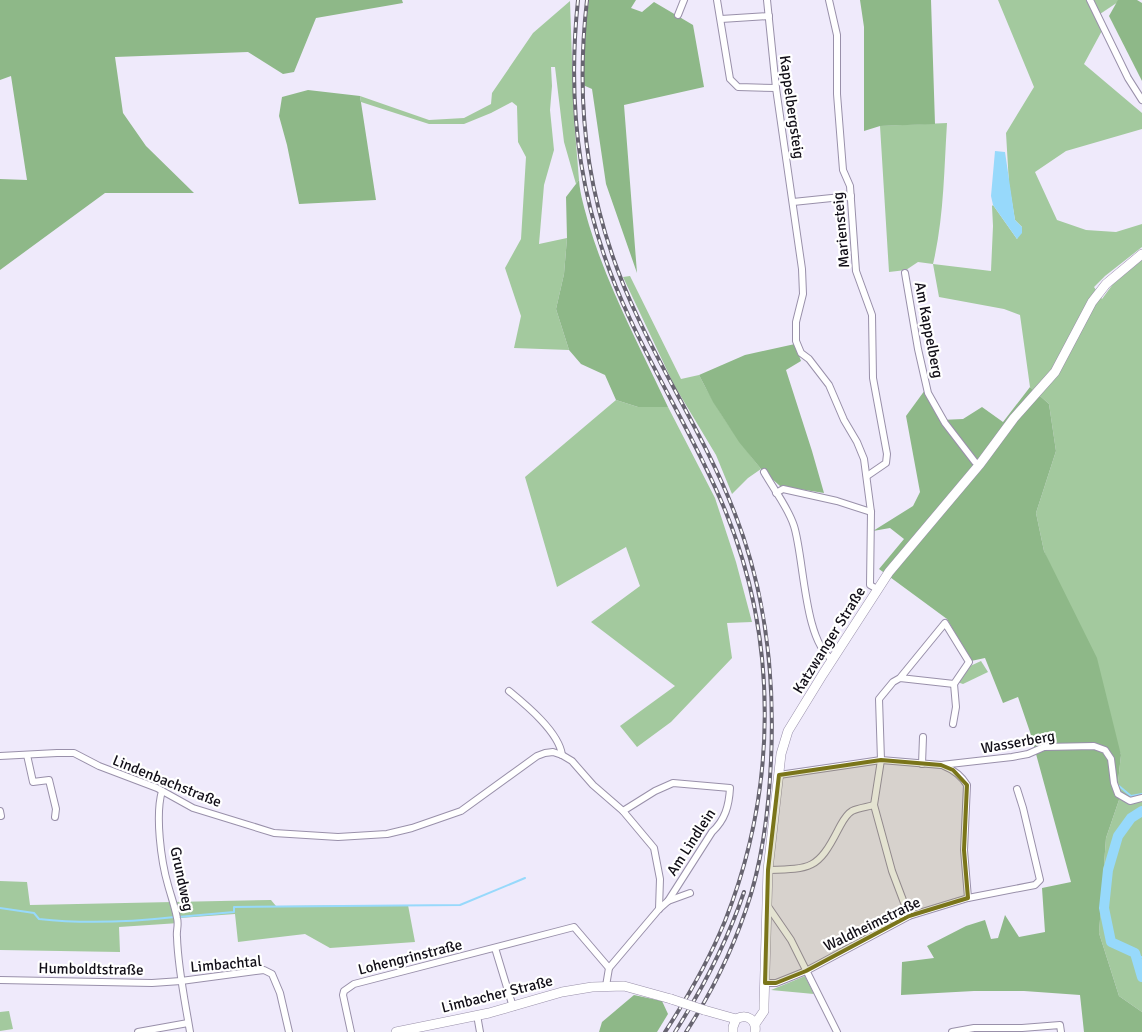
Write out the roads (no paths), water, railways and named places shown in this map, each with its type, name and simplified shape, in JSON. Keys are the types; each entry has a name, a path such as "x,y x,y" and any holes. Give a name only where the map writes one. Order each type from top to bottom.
{"main road":[{"name":"Katzwanger Straße","path":"753,1025 764,1011 768,870 781,754 788,731 889,572 980,464 1014,418 1046,384 1064,357 1099,293 1118,273 1142,254"},
{"name":"Limbacher Straße","path":"396,1032 478,1016 573,990 606,986 635,988 671,999 716,1014 734,1026 746,1016 753,1025"}],"street":[{"path":"678,15 684,0"},
{"path":"717,0 730,79 738,87 776,88"},
{"name":"Kappelbergsteig","path":"767,0 776,88 802,269 803,294 796,322 796,341 801,353 809,359 828,385 864,459 871,512 870,585 877,589"},
{"name":"Mariensteig","path":"829,0 836,35 837,103 843,170 850,186 856,271 872,315 872,378 887,454 886,463 867,476"},
{"path":"1090,0 1128,78 1142,100"},
{"path":"721,19 769,16"},
{"path":"793,202 851,196"},
{"name":"Am Kappelberg","path":"905,273 918,349 928,392 945,423 975,462 980,464"},
{"path":"764,472 794,526 817,642 832,659"},
{"path":"776,493 783,489 837,501 871,512"},
{"path":"910,916 892,871 874,805 881,760 878,699 893,682 900,678 945,622 969,662 954,684 956,707 953,724"},
{"path":"900,678 954,684"},
{"path":"509,691 533,711 562,748 562,754 572,760 593,785 623,811 654,848 660,879 659,909"},
{"path":"922,764 923,737"},
{"name":"Wasserberg","path":"779,775 881,760 941,765 1012,758 1044,747 1094,746 1105,750 1111,759 1114,783 1118,794 1130,801 1142,798"},
{"name":"Lindenbachstraße","path":"0,756 74,753 99,766 162,791 193,808 274,834 338,837 387,834 412,828 461,811 537,756 545,752 562,754"},
{"path":"27,755 33,782 49,780 56,809 55,817"},
{"path":"941,765 953,770 963,778 967,785 964,850 968,898"},
{"name":"Am Lindlein","path":"623,811 655,791 673,783 730,788 730,800 721,823 712,832 668,901"},
{"name":"Waldheimstraße","path":"765,983 776,983 806,971 910,916 968,898 1035,885 1040,880 1017,789"},
{"name":"Grundweg","path":"162,791 160,799 160,829 167,883 178,921 176,936 181,981 190,1032"},
{"path":"768,870 795,869 815,863 827,851 845,817 851,811 874,805"},
{"path":"606,986 609,968 659,909 668,901 690,893"},
{"path":"766,904 791,940 837,1032"},
{"name":"Lohengrinstraße","path":"351,1032 343,995 344,991 354,984 574,927 609,968"},
{"path":"495,948 513,1007"},
{"name":"Limbachtal","path":"181,981 264,970 272,974 280,993 288,1032"},
{"name":"Humboldtstraße","path":"0,980 152,983 181,981"},
{"path":"478,1016 480,1032"},
{"path":"138,1032 188,1023"},
{"path":"952,1032 974,1028 1061,1029"}],"water":[{"path":"995,151 1005,152 1015,220 1022,227 1022,233 1017,239 993,205 991,196"}],"waterway":[{"path":"1119,786 1131,796 1142,794"},
{"path":"1142,811 1131,818 1118,836 1108,870 1104,908 1111,942 1135,953 1142,977"},
{"path":"178,917 234,912 234,907 460,905 525,878"},
{"path":"0,908 34,913 39,919 73,922 175,917"},
{"path":"1136,958 1142,957"}],"railway":[{"path":"578,0 574,83 576,124 589,202 613,280 630,319 703,461 725,510 743,560 755,611 762,663 765,716 762,768 755,820 742,871 725,921 712,950 690,992 665,1032"},
{"path":"587,0 583,42 583,83 589,163 597,202 621,279 638,318 713,464 735,514 746,544 761,604 770,666 771,760 763,844 751,894 731,948 706,999 686,1032"},
{"path":"675,1032 714,964 744,892"}]}
